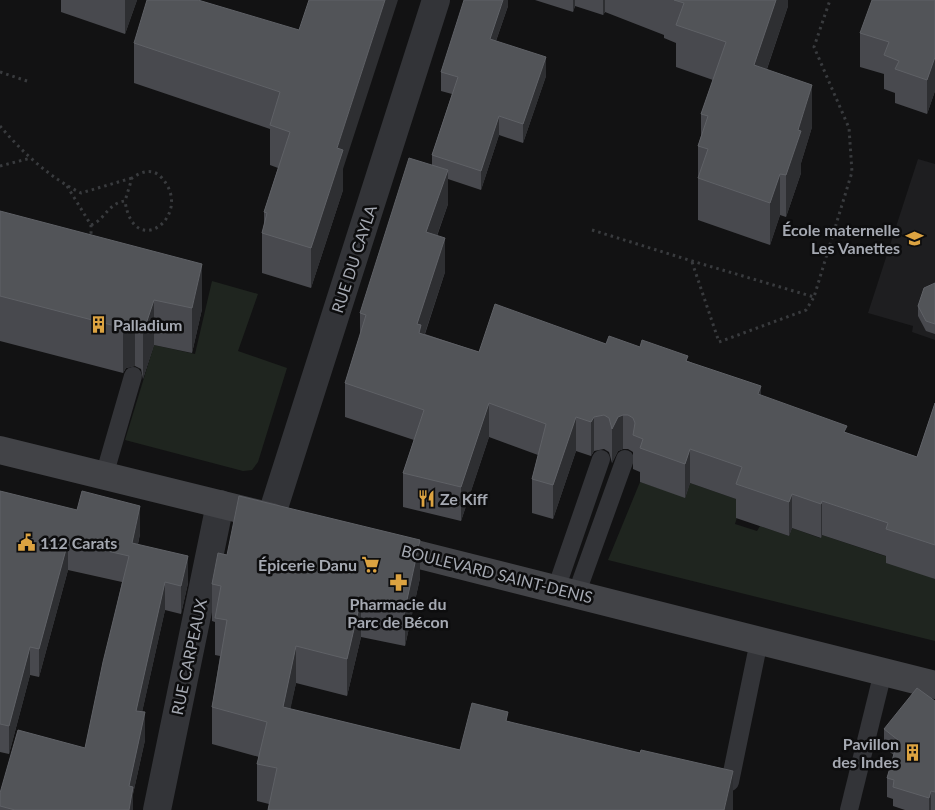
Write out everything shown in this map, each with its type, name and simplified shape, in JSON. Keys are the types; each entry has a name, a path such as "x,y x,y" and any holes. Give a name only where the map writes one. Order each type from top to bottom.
{"main road":[{"path":"0,450 300,524"},
{"name":"BOULEVARD SAINT-DENIS","path":"358,539 935,685"}],"street":[{"name":"RUE DU CAYLA","path":"271,517 436,0"},
{"name":"RUE CARPEAUX","path":"157,810 220,504"}],"lane":[{"path":"104,476 133,376"},
{"path":"566,592 600,459"},
{"path":"566,592 625,459"},
{"path":"730,782 759,641"},
{"path":"849,810 884,672"}],"path":[{"path":"692,261 719,342 806,310 814,297 852,172 849,128 814,47 830,0"},
{"path":"0,72 30,82"},
{"path":"0,126 17,146 66,186 81,193 132,178 146,171 156,173 166,182 172,195 168,218 161,226 151,231 141,230 132,223 126,213 125,201 132,178"},
{"path":"0,166 32,158"},
{"path":"66,186 91,225 91,240"},
{"path":"91,225 98,222 113,205 125,201"},
{"path":"592,230 814,297"}],"shaded area":[{"name":"École maternelle Les Vanettes","path":"918,159 935,164 935,340 912,332 913,326 868,313"},
{"path":"212,281 258,294 238,351 287,368 258,462 252,470 243,471 125,440 154,345 195,354"},
{"path":"640,482 685,497 690,483 742,501 735,524 757,531 760,526 789,536 792,528 820,538 822,535 888,557 935,579 935,641 608,560"}],"building":[{"path":"147,0 198,0 299,30 309,0 385,0 337,148 343,150 311,248 262,233 267,213 264,212 290,132 270,125 280,92 134,43"},
{"path":"464,0 503,0 490,39 546,57 523,124 499,116 481,171 432,155 458,77 441,72"},
{"path":"674,0 776,0 754,65 812,85 798,130 801,131 786,175 780,174 770,203 698,178 708,149 698,146 708,116 701,114 726,42 676,25 684,3"},
{"path":"872,0 935,0 935,57 927,80 895,69 899,61 884,55 889,42 860,33"},
{"path":"409,158 448,170 426,232 445,238 417,324 421,325 419,333 479,352 495,304 606,344 609,336 640,347 642,340 688,356 686,361 761,386 758,394 847,426 844,432 917,457 935,403 935,545 886,529 888,523 822,501 821,504 792,494 789,502 736,484 742,467 690,449 685,464 640,448 643,439 633,435 635,423 633,418 628,415 618,417 612,429 609,418 604,415 594,417 591,422 576,417 553,485 532,479 546,424 489,403 461,487 403,473 424,410 345,383 366,315 360,313"},
{"path":"0,211 202,264 192,308 154,300 143,333 141,324 135,321 126,323 123,328 0,296"},
{"path":"935,283 935,324 926,321 918,306 924,288"},
{"path":"0,491 77,510 82,491 140,506 132,543 188,556 181,586 165,582 136,711 145,712 129,786 133,787 129,810 15,810 0,806 0,793 18,730 85,748 103,662 129,556 68,542 39,649 30,647 9,726 0,724"},
{"path":"239,496 420,540 405,609 361,599 347,659 296,646 283,707 460,750 472,703 508,712 506,721 640,753 641,750 733,771 724,810 268,810 277,768 257,764 267,722 212,707 227,620 215,618 221,586 212,584 218,553 227,555"},
{"name":"Pavillon des Indes","path":"917,688 935,701 935,792 931,791 929,798 893,787 894,780 887,778 898,740 884,729"}],"place":[{"name":"École maternelle Les Vanettes","path":"914,239"},
{"name":"Palladium","path":"99,325"},
{"name":"Ze Kiff","path":"426,499"},
{"name":"112 Carats","path":"26,543"},
{"name":"Épicerie Danu","path":"371,565"},
{"name":"Pharmacie du Parc de Bécon","path":"398,583"},
{"name":"Pavillon des Indes","path":"913,753"}]}
